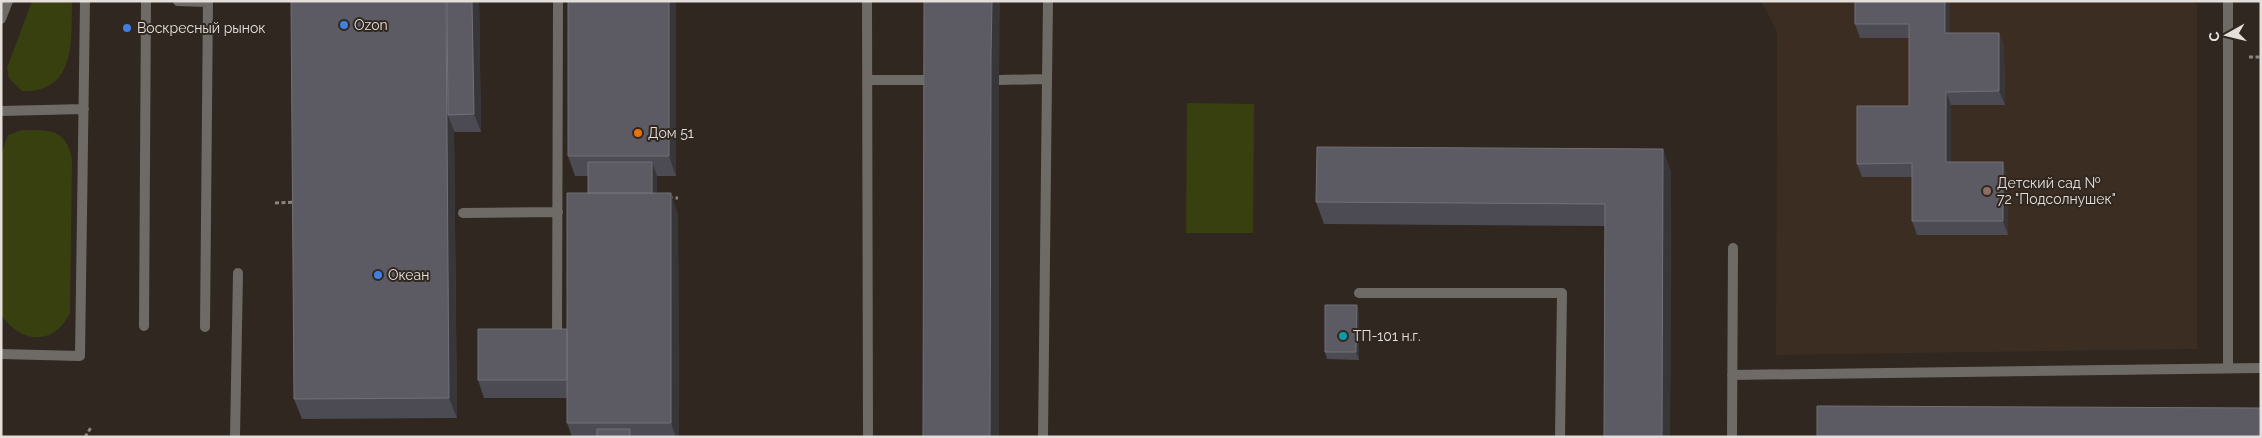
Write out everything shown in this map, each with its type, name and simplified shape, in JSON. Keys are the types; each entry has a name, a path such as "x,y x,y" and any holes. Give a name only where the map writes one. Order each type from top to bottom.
{"street":[{"path":"1,19 8,1"},
{"path":"1,354 80,356 85,1"},
{"path":"144,326 146,1"},
{"path":"178,1 208,2 205,327"},
{"path":"556,340 558,1"},
{"path":"867,1 868,437"},
{"path":"1043,437 1048,1"},
{"path":"2228,1 2228,368"},
{"path":"999,80 1046,79"},
{"path":"867,80 932,80"},
{"path":"1,112 84,109"},
{"path":"463,213 558,212"},
{"path":"1732,437 1733,248"},
{"path":"235,437 238,273"},
{"path":"1359,293 1562,293 1560,437"},
{"path":"1732,375 2261,368"}],"path":[{"path":"668,198 678,198"},
{"path":"275,202 299,202"},
{"path":"85,437 92,426"}],"shaded area":[{"name":"Детский сад № 72 \"Подсолнушек\"","path":"1761,1 2193,1 2197,5 2197,349 1776,355 1777,32"}],"green space":[{"path":"32,1 72,1 72,31 67,61 62,73 53,83 40,89 22,91 9,78 7,68"},
{"path":"1187,103 1254,104 1253,233 1186,233"},
{"path":"22,130 48,131 61,136 69,149 72,159 70,313 63,324 55,331 46,336 37,337 27,336 18,332 1,315 1,154 8,135"}],"building":[{"name":"Океан","path":"291,1 446,1 449,398 294,399"},
{"path":"447,1 472,1 474,114 448,115"},
{"path":"568,1 669,1 669,156 568,156"},
{"path":"924,1 992,1 990,437 923,437"},
{"path":"1855,1 1945,1 1945,33 1999,33 1999,91 1946,92 1946,162 2003,162 2003,221 1912,221 1912,163 1857,164 1857,106 1909,106 1909,24 1855,24"},
{"path":"1317,147 1663,149 1662,437 1604,437 1605,204 1316,202"},
{"path":"588,162 652,162 652,193 588,193"},
{"path":"567,193 671,193 671,423 567,423"},
{"name":"ТП-101 н.г.","path":"1325,305 1357,305 1356,352 1325,352"},
{"path":"478,329 567,329 567,380 478,380"},
{"path":"1817,406 2261,408 2261,437 1817,437"},
{"path":"597,429 630,429 630,437 597,437"}],"place":[{"name":"Ozon","path":"344,25"},
{"name":"Воскресный рынок","path":"127,28"},
{"name":"Дом 51","path":"638,133"},
{"name":"Детский сад № 72 \"Подсолнушек\"","path":"1987,191"},
{"name":"Океан","path":"378,275"},
{"name":"ТП-101 н.г.","path":"1343,336"}]}
